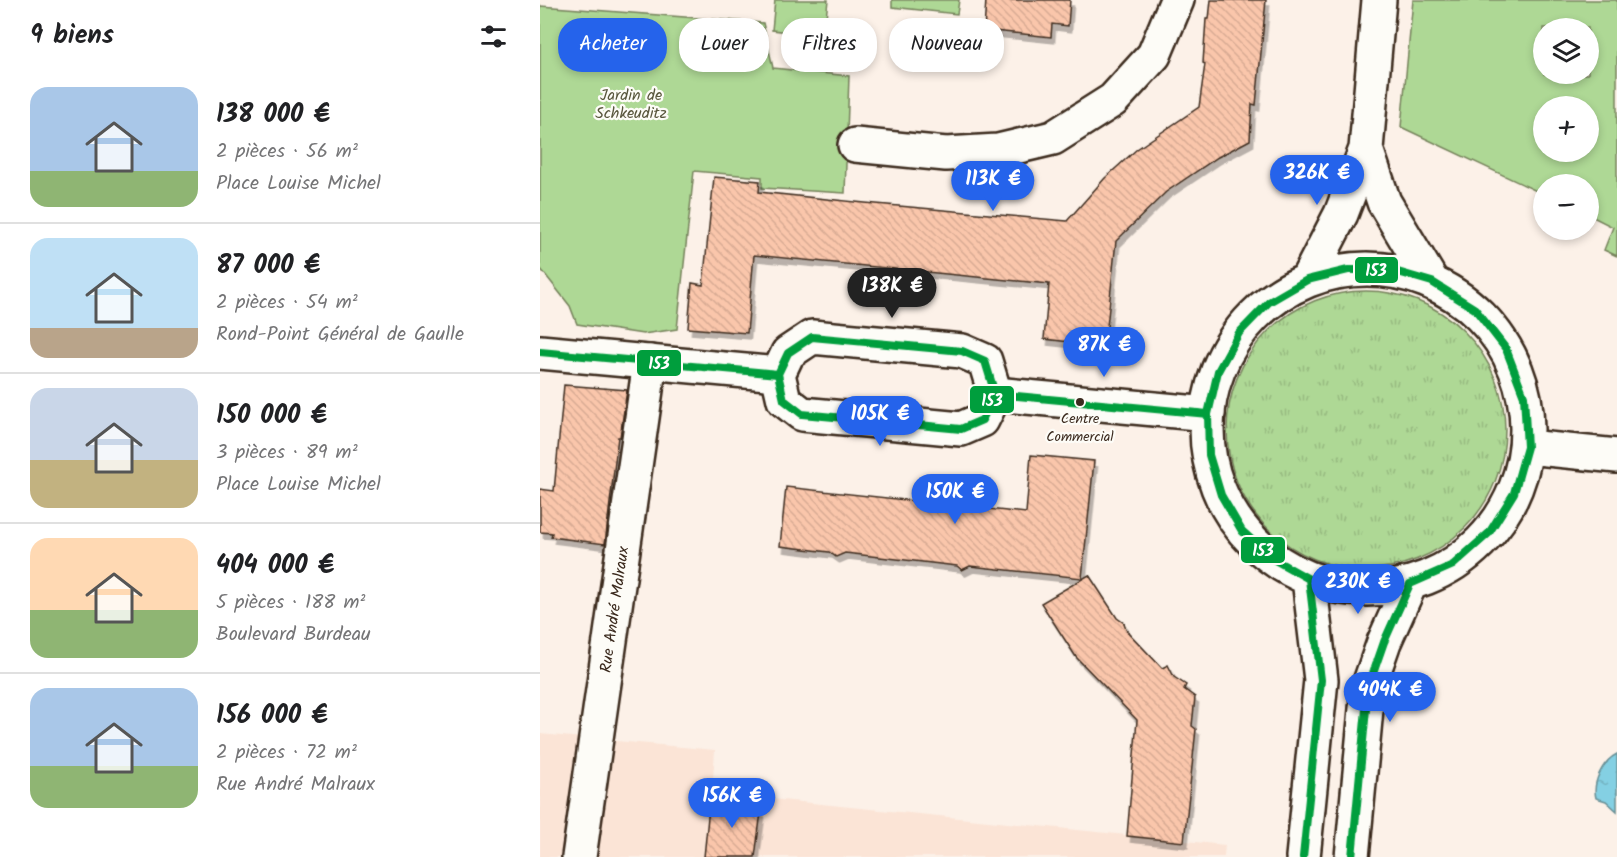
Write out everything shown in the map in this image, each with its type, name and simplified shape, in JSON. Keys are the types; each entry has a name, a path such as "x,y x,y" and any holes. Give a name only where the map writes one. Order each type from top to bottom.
{"main road":[{"path":"855,145 946,154 998,151 1053,138 1113,100 1120,93 1154,55 1177,0"},
{"path":"1307,280 1341,214 1366,149 1379,0"},
{"path":"1366,149 1384,202 1432,282"},
{"path":"1348,270 1391,270 1432,282 1475,309 1506,349 1524,396 1527,447 1514,493 1489,533 1453,565 1410,584 1376,590 1342,588 1309,579 1273,559 1242,531 1221,495 1209,455 1208,414 1218,371 1239,333 1269,302 1307,280 1348,270"},
{"path":"812,337 962,351 985,361 995,394 982,420 961,429 802,414 784,400 778,374 788,353 812,337"},
{"path":"540,351 778,374"},
{"name":"Rue André Malraux","path":"579,857 650,362"},
{"path":"995,394 1208,414"},
{"path":"1527,447 1617,456"},
{"path":"1303,857 1321,680 1309,579"},
{"path":"1352,857 1368,688 1384,642 1410,584"}],"shaded area":[{"path":"540,734 715,750 712,793 1225,845 1224,857 540,857"}],"green space":[{"path":"775,0 828,0 826,18 781,18 781,31 772,30"},
{"path":"892,0 959,0 957,14 892,7"},
{"path":"1413,0 1617,0 1617,256 1604,250 1613,227 1599,220 1599,174 1533,174 1533,189 1401,127"},
{"name":"Jardin de Schkeuditz","path":"540,6 697,18 679,18 679,72 769,72 769,50 773,68 781,69 781,72 849,76 845,193 762,188 762,177 694,171 677,329 643,334 577,324 570,306 540,268"},
{"path":"1366,291 1393,294 1419,302 1443,315 1464,332 1481,353 1494,377 1502,403 1505,430 1502,457 1494,483 1481,507 1464,528 1443,545 1419,558 1393,566 1366,569 1339,566 1313,558 1289,545 1268,528 1251,507 1238,483 1230,457 1227,430 1230,403 1238,377 1251,353 1268,332 1289,315 1313,302 1339,294"}],"water":[{"path":"1617,754 1617,811 1606,801 1596,798 1595,792 1597,779 1603,767"}],"building":[{"path":"986,0 1070,0 1068,26 1052,24 1051,37 1004,32 1004,18 985,18"},
{"path":"1211,0 1266,0 1256,105 1252,104 1250,140 1218,157 1166,192 1116,241 1105,346 1044,339 1049,284 754,255 747,333 688,328 692,283 703,285 714,177 760,181 759,192 1067,221 1105,178 1137,149 1199,107 1205,64 1203,63 1206,19 1209,19"},
{"path":"564,385 627,390 620,437 618,437 605,544 551,537 552,533 540,532 540,489 554,491"},
{"path":"1031,455 1094,461 1082,578 970,566 962,570 957,566 845,553 836,557 829,552 780,546 786,487 1026,513"},
{"path":"1089,575 1117,618 1124,623 1127,631 1162,668 1168,665 1174,677 1186,685 1184,689 1195,697 1192,726 1196,729 1184,842 1127,836 1137,720 1076,657 1041,603"},
{"path":"710,797 750,800 749,810 761,812 755,857 704,857"}],"transit line":[{"name":"153","path":"1303,857 1321,680 1309,579 1273,559 1242,531 1221,495 1209,455 1208,414 1218,371 1239,333 1269,302 1307,280 1348,270 1391,270 1432,282 1475,309 1506,349 1524,396 1527,447 1514,493 1489,533 1453,565 1410,584 1384,642 1368,688 1352,857"},
{"name":"153","path":"812,337 962,351 985,361 995,394 982,420 961,429 802,414 784,400 778,374 788,353 812,337"},
{"name":"153","path":"540,352 778,374"},
{"name":"153","path":"995,394 1208,414"}],"place":[{"name":"Centre Commercial","path":"1080,402"}]}
